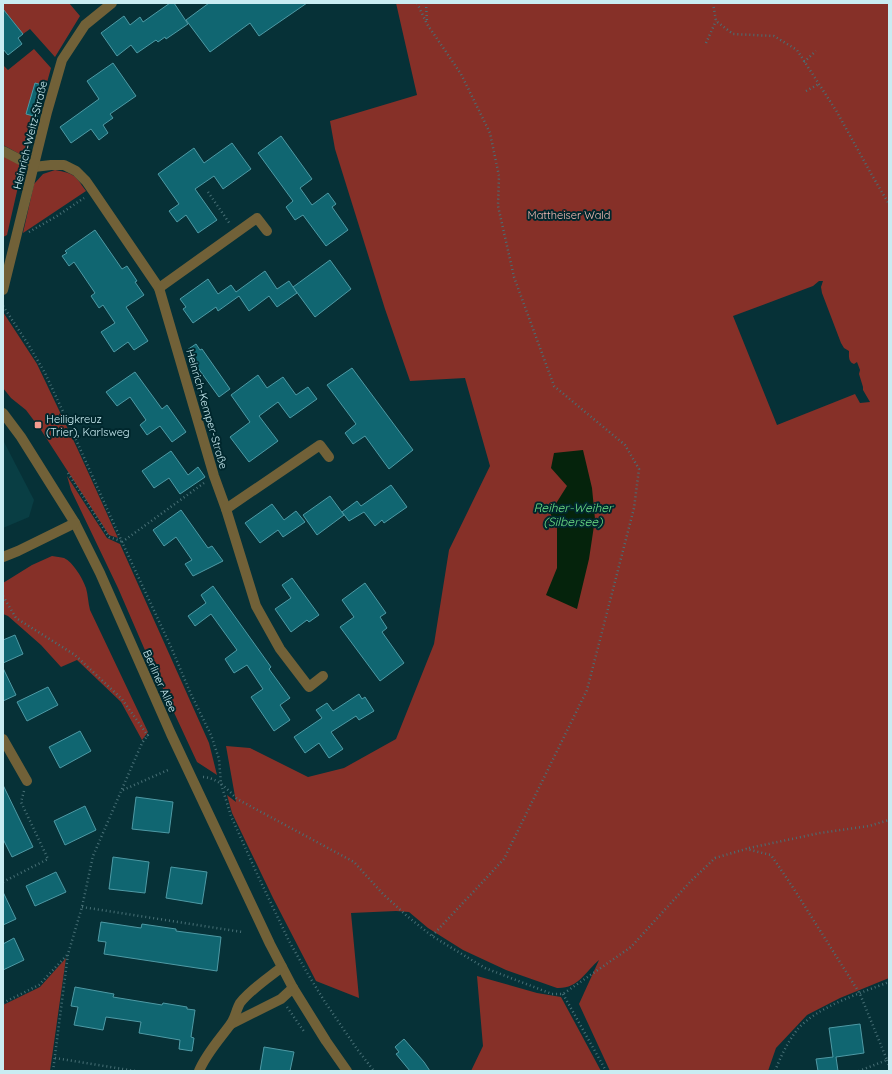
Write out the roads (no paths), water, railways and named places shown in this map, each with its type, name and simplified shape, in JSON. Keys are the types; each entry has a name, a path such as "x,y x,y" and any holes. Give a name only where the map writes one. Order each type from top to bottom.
{"street":[{"name":"Heinrich-Weitz-Straße","path":"3,290 47,112 62,60 85,25 112,3"},
{"path":"3,151 34,167"},
{"name":"Heinrich-Kemper-Straße","path":"34,167 64,165 76,171 86,181 159,288 214,476 226,509 256,606 280,649 309,686 323,676"},
{"path":"159,288 257,218 267,232"},
{"name":"Berliner Allee","path":"3,413 21,437 75,523 100,573 161,712 270,944 293,988 326,1041 348,1071"},
{"path":"226,509 320,445 329,457"},
{"path":"3,557 75,523"},
{"path":"3,739 27,781"},
{"path":"199,1071 215,1043 231,1024 240,1004 255,988 282,967"},
{"path":"231,1024 281,999 293,988"}],"water":[{"name":"Reiher-Weiher (Silbersee)","path":"583,450 592,488 595,519 589,559 577,609 546,595 557,568 557,527 550,513 567,486 551,468 554,453"}],"place":[{"name":"Heiligkreuz (Trier), Karlsweg","path":"38,425"}],"park label":[{"name":"Mattheiser Wald","path":"569,215"}]}
